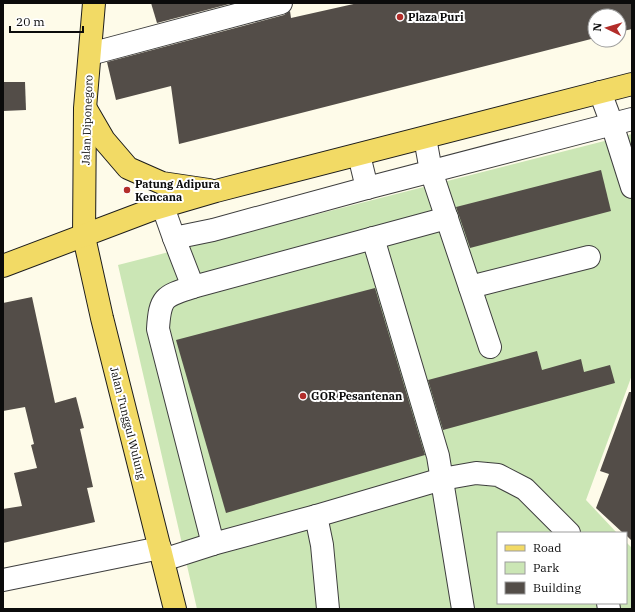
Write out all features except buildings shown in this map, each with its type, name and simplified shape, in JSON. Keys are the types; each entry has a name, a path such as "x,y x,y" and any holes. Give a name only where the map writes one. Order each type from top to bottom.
{"main road":[{"name":"Jalan Diponegoro","path":"84,237 85,108 94,3"},
{"path":"3,266 84,237 134,216 216,191 632,84"},
{"path":"85,108 104,140 128,168 162,183 216,191"},
{"name":"Jalan Tunggul Wulung","path":"84,237 102,318 175,609"}],"lane":[{"path":"90,54 280,3"},
{"path":"600,92 622,121 632,187"},
{"path":"174,238 213,230 622,121"},
{"path":"425,138 431,171 490,347"},
{"path":"359,155 367,188"},
{"path":"163,207 193,287"},
{"path":"212,544 158,329 159,313 163,302 170,294 193,287 447,218"},
{"path":"374,238 438,456 463,609"},
{"path":"470,287 589,257"},
{"path":"3,580 212,544 316,516 442,479 476,473 498,475 525,490 568,532"},
{"path":"316,516 323,559 328,609"}],"green space":[{"path":"632,134 632,375 586,500 616,532 497,532 497,604 627,604 627,543 632,548 632,609 197,609 118,265"}],"place":[{"name":"Plaza Puri","path":"400,17"},
{"name":"Patung Adipura Kencana","path":"127,190"},
{"name":"GOR Pesantenan","path":"303,396"}]}
